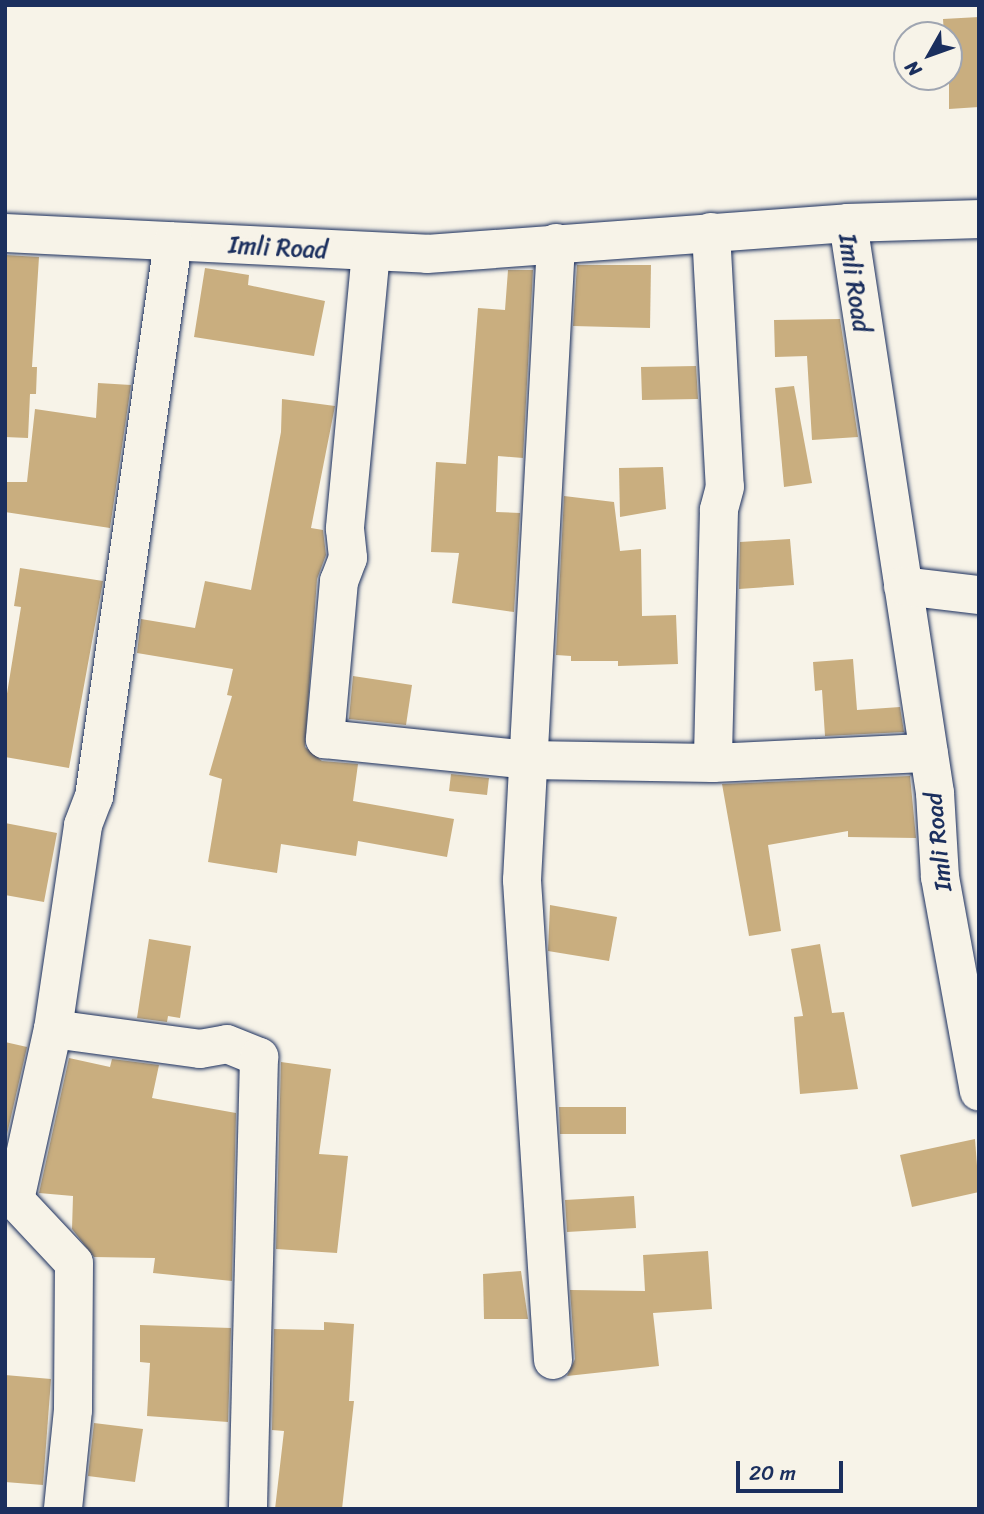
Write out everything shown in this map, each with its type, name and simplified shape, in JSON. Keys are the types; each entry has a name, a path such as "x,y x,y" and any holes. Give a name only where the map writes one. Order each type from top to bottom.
{"street":[{"path":"848,223 979,219"},
{"name":"Imli Road","path":"5,233 427,254 848,223 929,753 940,877 974,1017 979,1091"},
{"path":"711,232 725,487 719,510 713,763"},
{"path":"64,1509 73,1410 74,1263 10,1201 53,1029 83,825 94,797 173,242"},
{"path":"553,1360 522,880 556,243"},
{"path":"371,252 345,529 348,558 339,581 325,740 528,760 713,763 929,753"},
{"path":"903,586 979,595"},
{"path":"53,1029 200,1049 227,1044 259,1057 248,1509"}],"building":[{"path":"979,17 979,107 949,109 949,91 963,91 963,21 943,19"},
{"path":"5,255 39,257 32,367 37,367 36,394 30,394 28,438 5,437"},
{"path":"577,265 651,265 650,328 573,326"},
{"path":"205,268 249,275 248,285 325,301 314,356 194,337"},
{"path":"508,270 533,270 523,458 498,456 496,512 520,513 514,612 452,603 459,553 431,552 436,462 466,464 478,308 505,310"},
{"path":"840,319 858,437 812,440 807,356 775,357 774,320"},
{"path":"696,366 698,399 642,400 641,367"},
{"path":"98,383 131,385 110,528 5,512 5,482 27,482 35,409 96,418"},
{"path":"794,386 812,483 784,487 775,388"},
{"path":"282,399 335,406 311,528 323,530 326,555 317,579 305,747 322,761 358,764 353,801 454,819 447,857 358,841 356,856 281,844 277,873 208,862 222,779 209,775 232,696 227,695 233,669 137,653 141,619 195,628 205,581 251,590 281,432"},
{"path":"663,467 666,509 620,517 619,468"},
{"path":"564,496 614,502 620,551 641,549 642,616 676,615 678,664 618,666 618,661 571,661 571,656 556,655"},
{"path":"790,539 794,585 739,589 740,542"},
{"path":"20,568 103,581 69,768 5,757 5,706 21,607 14,606"},
{"path":"853,659 857,710 900,707 904,732 825,736 822,690 815,691 813,662"},
{"path":"353,676 412,685 406,725 349,719"},
{"path":"451,774 489,778 487,795 449,791"},
{"path":"910,776 916,838 848,837 848,831 768,845 781,931 749,936 722,784"},
{"path":"5,823 57,833 44,902 5,895"},
{"path":"550,905 617,917 609,961 548,951"},
{"path":"149,939 191,946 180,1018 168,1016 167,1022 137,1018"},
{"path":"820,944 832,1013 844,1012 858,1089 800,1094 794,1017 803,1016 791,949"},
{"path":"5,1042 27,1047 5,1143"},
{"path":"69,1058 110,1067 112,1059 159,1065 152,1098 236,1113 232,1281 153,1273 155,1258 94,1257 72,1229 73,1196 39,1193"},
{"path":"281,1062 331,1069 319,1154 348,1156 337,1253 276,1249"},
{"path":"559,1107 626,1107 626,1134 560,1134"},
{"path":"975,1139 979,1192 912,1207 900,1155"},
{"path":"634,1196 636,1228 567,1232 565,1200"},
{"path":"708,1251 712,1309 653,1313 659,1366 567,1376 575,1359 570,1290 645,1291 643,1255"},
{"path":"521,1271 528,1319 484,1319 483,1274"},
{"path":"324,1322 354,1324 349,1401 354,1401 342,1509 275,1509 284,1431 272,1430 274,1329 324,1330"},
{"path":"140,1325 231,1328 228,1422 147,1416 150,1363 140,1362"},
{"path":"5,1375 51,1379 43,1485 5,1482"},
{"path":"94,1423 143,1429 135,1482 88,1476"}]}
